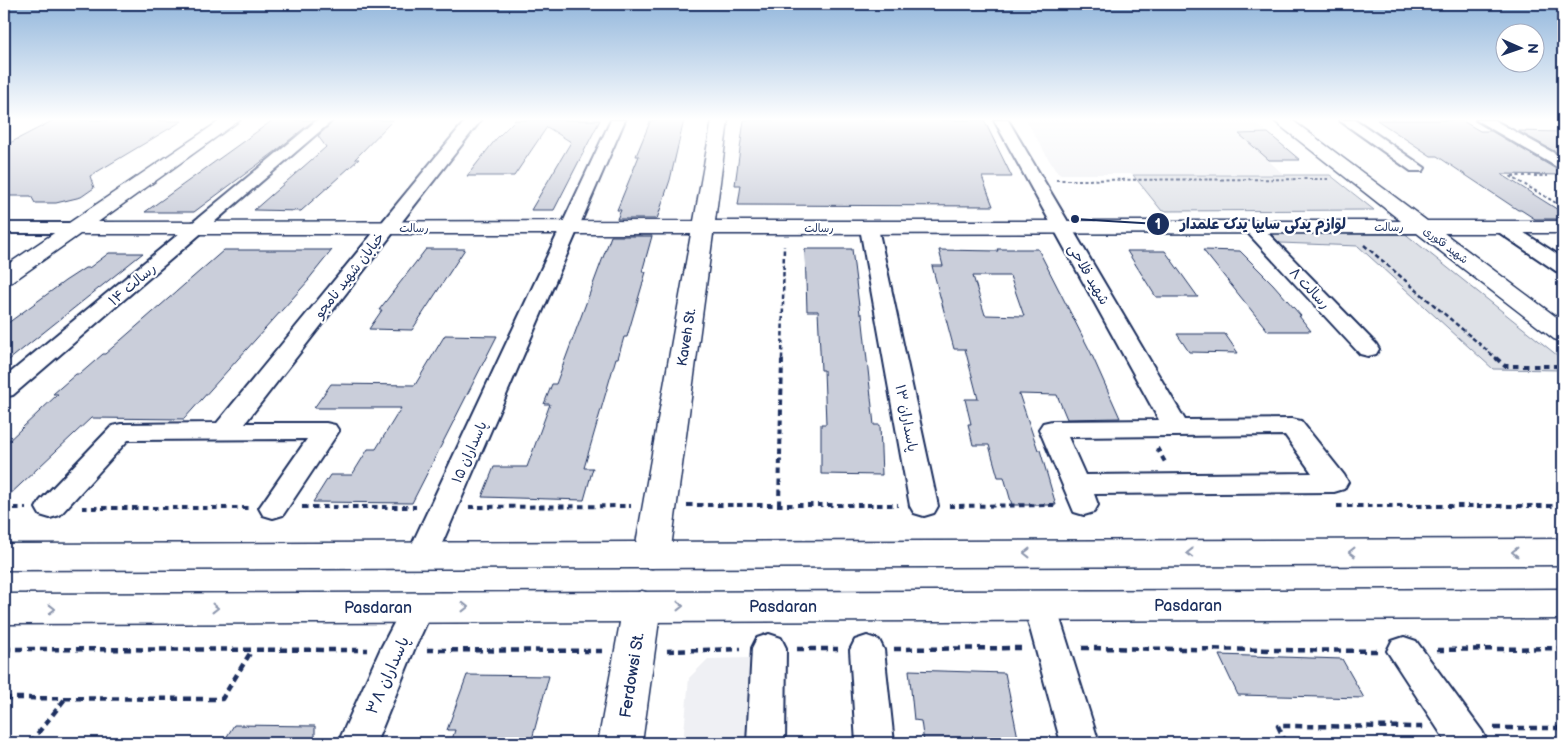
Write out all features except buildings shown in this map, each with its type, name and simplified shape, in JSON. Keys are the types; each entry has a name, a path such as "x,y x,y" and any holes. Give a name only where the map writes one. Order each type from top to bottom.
{"street":[{"path":"4,277 181,155"},
{"path":"199,228 285,155"},
{"name":"خیابان شهید نامجو","path":"225,431 446,155"},
{"name":"پاسداران ۱۵","path":"422,555 603,155"},
{"name":"Kaveh St.","path":"652,554 715,155"},
{"name":"شهید فلاحی","path":"1021,155 1176,427"},
{"name":"شهید فکوری","path":"1327,155 1563,334"},
{"path":"1398,155 1417,168"},
{"path":"1538,155 1559,170"},
{"name":"رسالت ۸","path":"1252,227 1368,349"},
{"path":"1503,227 1563,268"},
{"name":"رسالت","path":"75,228 1563,227"},
{"path":"4,228 75,228"},
{"name":"رسالت ۱۴","path":"65,339 199,228"},
{"name":"پاسداران ۱۳","path":"869,228 924,506"},
{"path":"4,390 65,339"},
{"path":"1292,426 1334,482 1080,495 1052,429 1292,426"},
{"path":"50,508 121,432 326,431 273,508"},
{"path":"4,556 1563,552"},
{"name":"Pasdaran","path":"4,610 642,606 1563,604"},
{"name":"Ferdowsi St.","path":"620,743 642,606"},
{"path":"1040,606 1080,743"},
{"name":"پاسداران ۳۸","path":"357,743 418,607"},
{"path":"766,743 769,648"},
{"path":"868,650 875,743"},
{"path":"1404,651 1463,735"}],"path":[{"path":"1559,170 1510,176 1563,207"},
{"path":"1036,180 1359,179"},
{"path":"779,505 784,228"},
{"path":"1363,244 1505,366 1563,366"},
{"path":"4,508 660,505 924,506 1080,495"},
{"path":"1336,506 1563,506"},
{"path":"4,698 222,698 252,650"},
{"path":"30,743 65,699"},
{"path":"1286,743 1278,726 1463,735 1563,728"}],"shaded area":[{"path":"1046,155 1262,155 1283,174 1061,174 1055,170"},
{"path":"1133,175 1330,175 1374,210 1162,211"},
{"path":"1265,230 1403,232 1563,360 1563,370 1493,369 1358,246 1280,243"},
{"path":"750,658 759,668 756,743 683,743 689,678 708,659"}],"place":[{"name":"لوازم یدکی سایپا یدک علمدار","path":"1075,219"}]}
